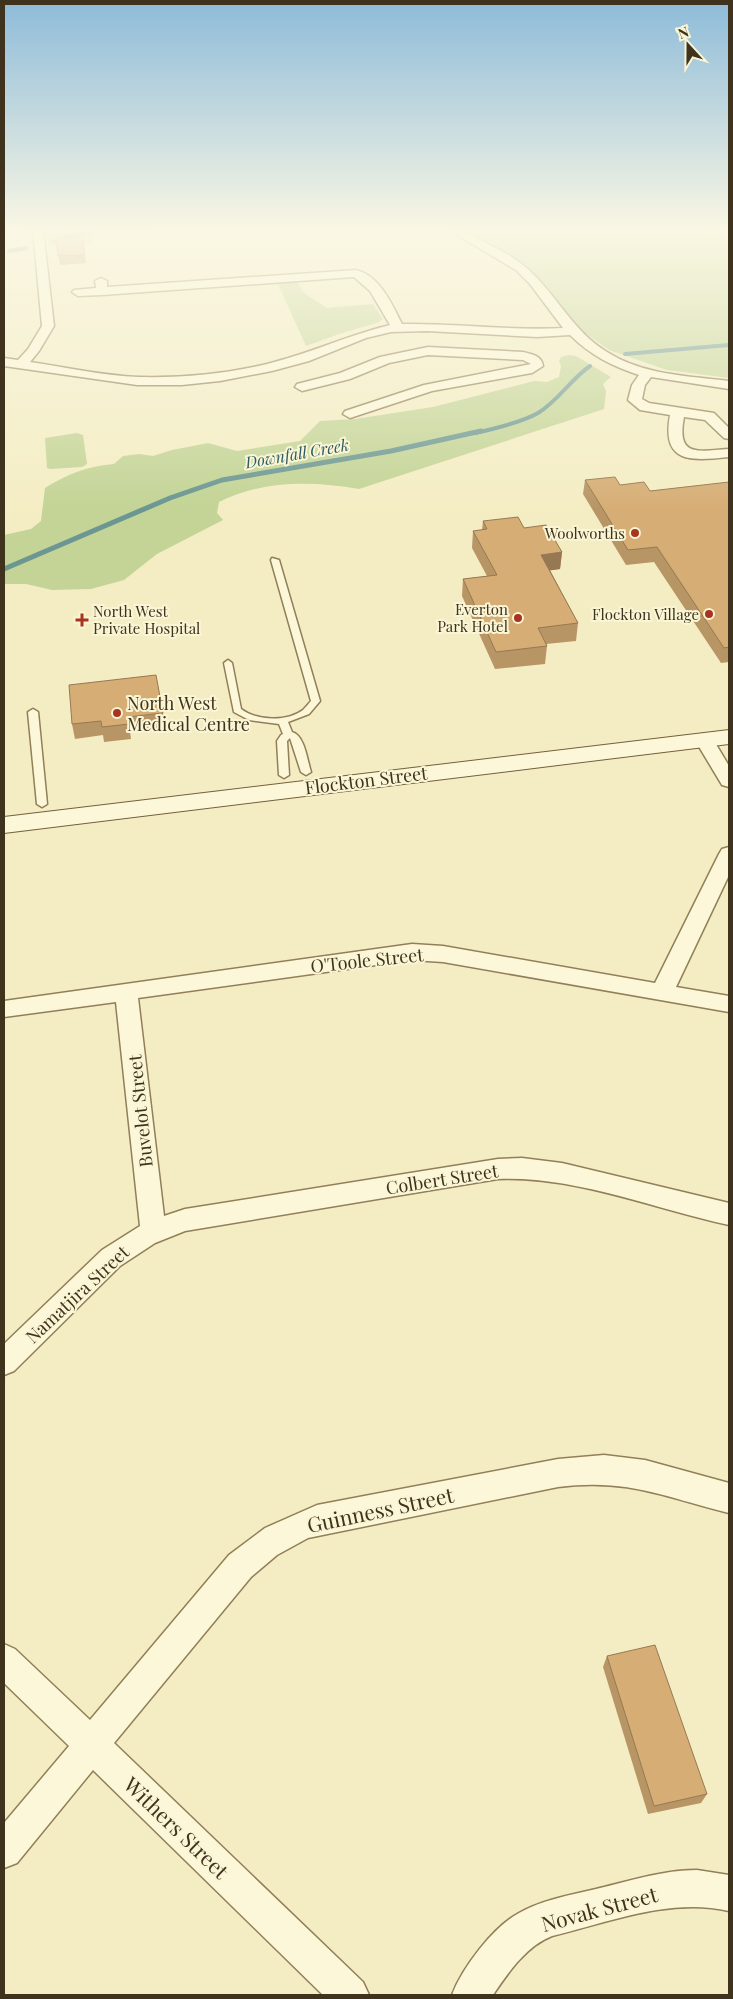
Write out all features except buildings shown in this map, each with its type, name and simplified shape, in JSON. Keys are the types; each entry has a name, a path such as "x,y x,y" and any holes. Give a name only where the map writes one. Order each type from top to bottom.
{"street":[{"path":"22,363 33,351 48,326 48,323"},
{"path":"395,323 397,327"},
{"path":"566,323 603,356 648,373 729,385"},
{"path":"4,362 22,363 137,381 166,382 200,380 252,372 280,365 362,335 397,327 537,333 572,330"},
{"path":"474,353 480,330"},
{"path":"302,387 345,376 385,360 419,352 435,351 528,357 536,361 537,366 522,372 429,388 350,414"},
{"path":"648,373 638,385 636,402 645,406 709,416 729,435"},
{"path":"364,397 377,406"},
{"path":"678,411 674,440 682,452 695,456 729,453"},
{"name":"Flockton Street","path":"4,808 729,724"},
{"name":"Flockton Street","path":"4,825 729,736"},
{"path":"704,740 729,780"},
{"path":"662,992 729,854"},
{"name":"O'Toole Street","path":"4,1010 412,952 443,954 729,1004"},
{"name":"Buvelot Street","path":"126,992 153,1230"},
{"name":"Colbert Street","path":"153,1230 204,1216 488,1171 522,1168 562,1173 729,1214"},
{"name":"Namatjira Street","path":"4,1362 111,1258 138,1238 153,1230"},
{"name":"Guinness Street","path":"4,1850 240,1566 257,1550 295,1528 317,1520 558,1472 593,1468 633,1471 729,1498"},
{"name":"Withers Street","path":"4,1660 350,1995"},
{"name":"Novak Street","path":"470,1995 511,1942 532,1926 552,1918 684,1887 707,1888 729,1893"}],"lane":[{"path":"228,663 236,704 240,713 255,718 283,721 306,712 316,701 275,560"},
{"path":"33,712 42,804"},
{"path":"283,721 288,735"},
{"path":"288,735 292,735 296,739 295,774 282,741 284,736 288,735"}],"green space":[{"path":"296,323 376,323 342,333 306,346"},
{"path":"575,323 729,323 729,378 667,370 609,350 581,330"},
{"path":"576,356 611,377 603,384 606,391 604,409 359,489 341,486 288,484 270,486 235,495 219,502 217,513 223,520 157,554 124,580 91,589 52,590 26,584 4,584 4,535 31,529 41,521 45,488 70,475 95,467 114,464 123,456 139,454 153,456 208,443 237,451 300,441 320,421 355,419 433,407 534,381 547,382 559,377 561,366 559,361 561,357"},
{"path":"77,433 83,435 87,464 82,467 47,468 45,438"}],"waterway":[{"name":"Downfall Creek","path":"625,354 729,345"},
{"name":"Downfall Creek","path":"475,433 517,422 538,413 590,366"},
{"name":"Downfall Creek","path":"4,569 170,498 222,480 391,451 481,431"}],"place":[{"name":"Woolworths","path":"635,533"},
{"name":"Flockton Village","path":"709,614"},
{"name":"Everton Park Hotel","path":"518,618"},
{"name":"North West Private Hospital","path":"82,620"},
{"name":"North West Medical Centre","path":"117,713"}]}
